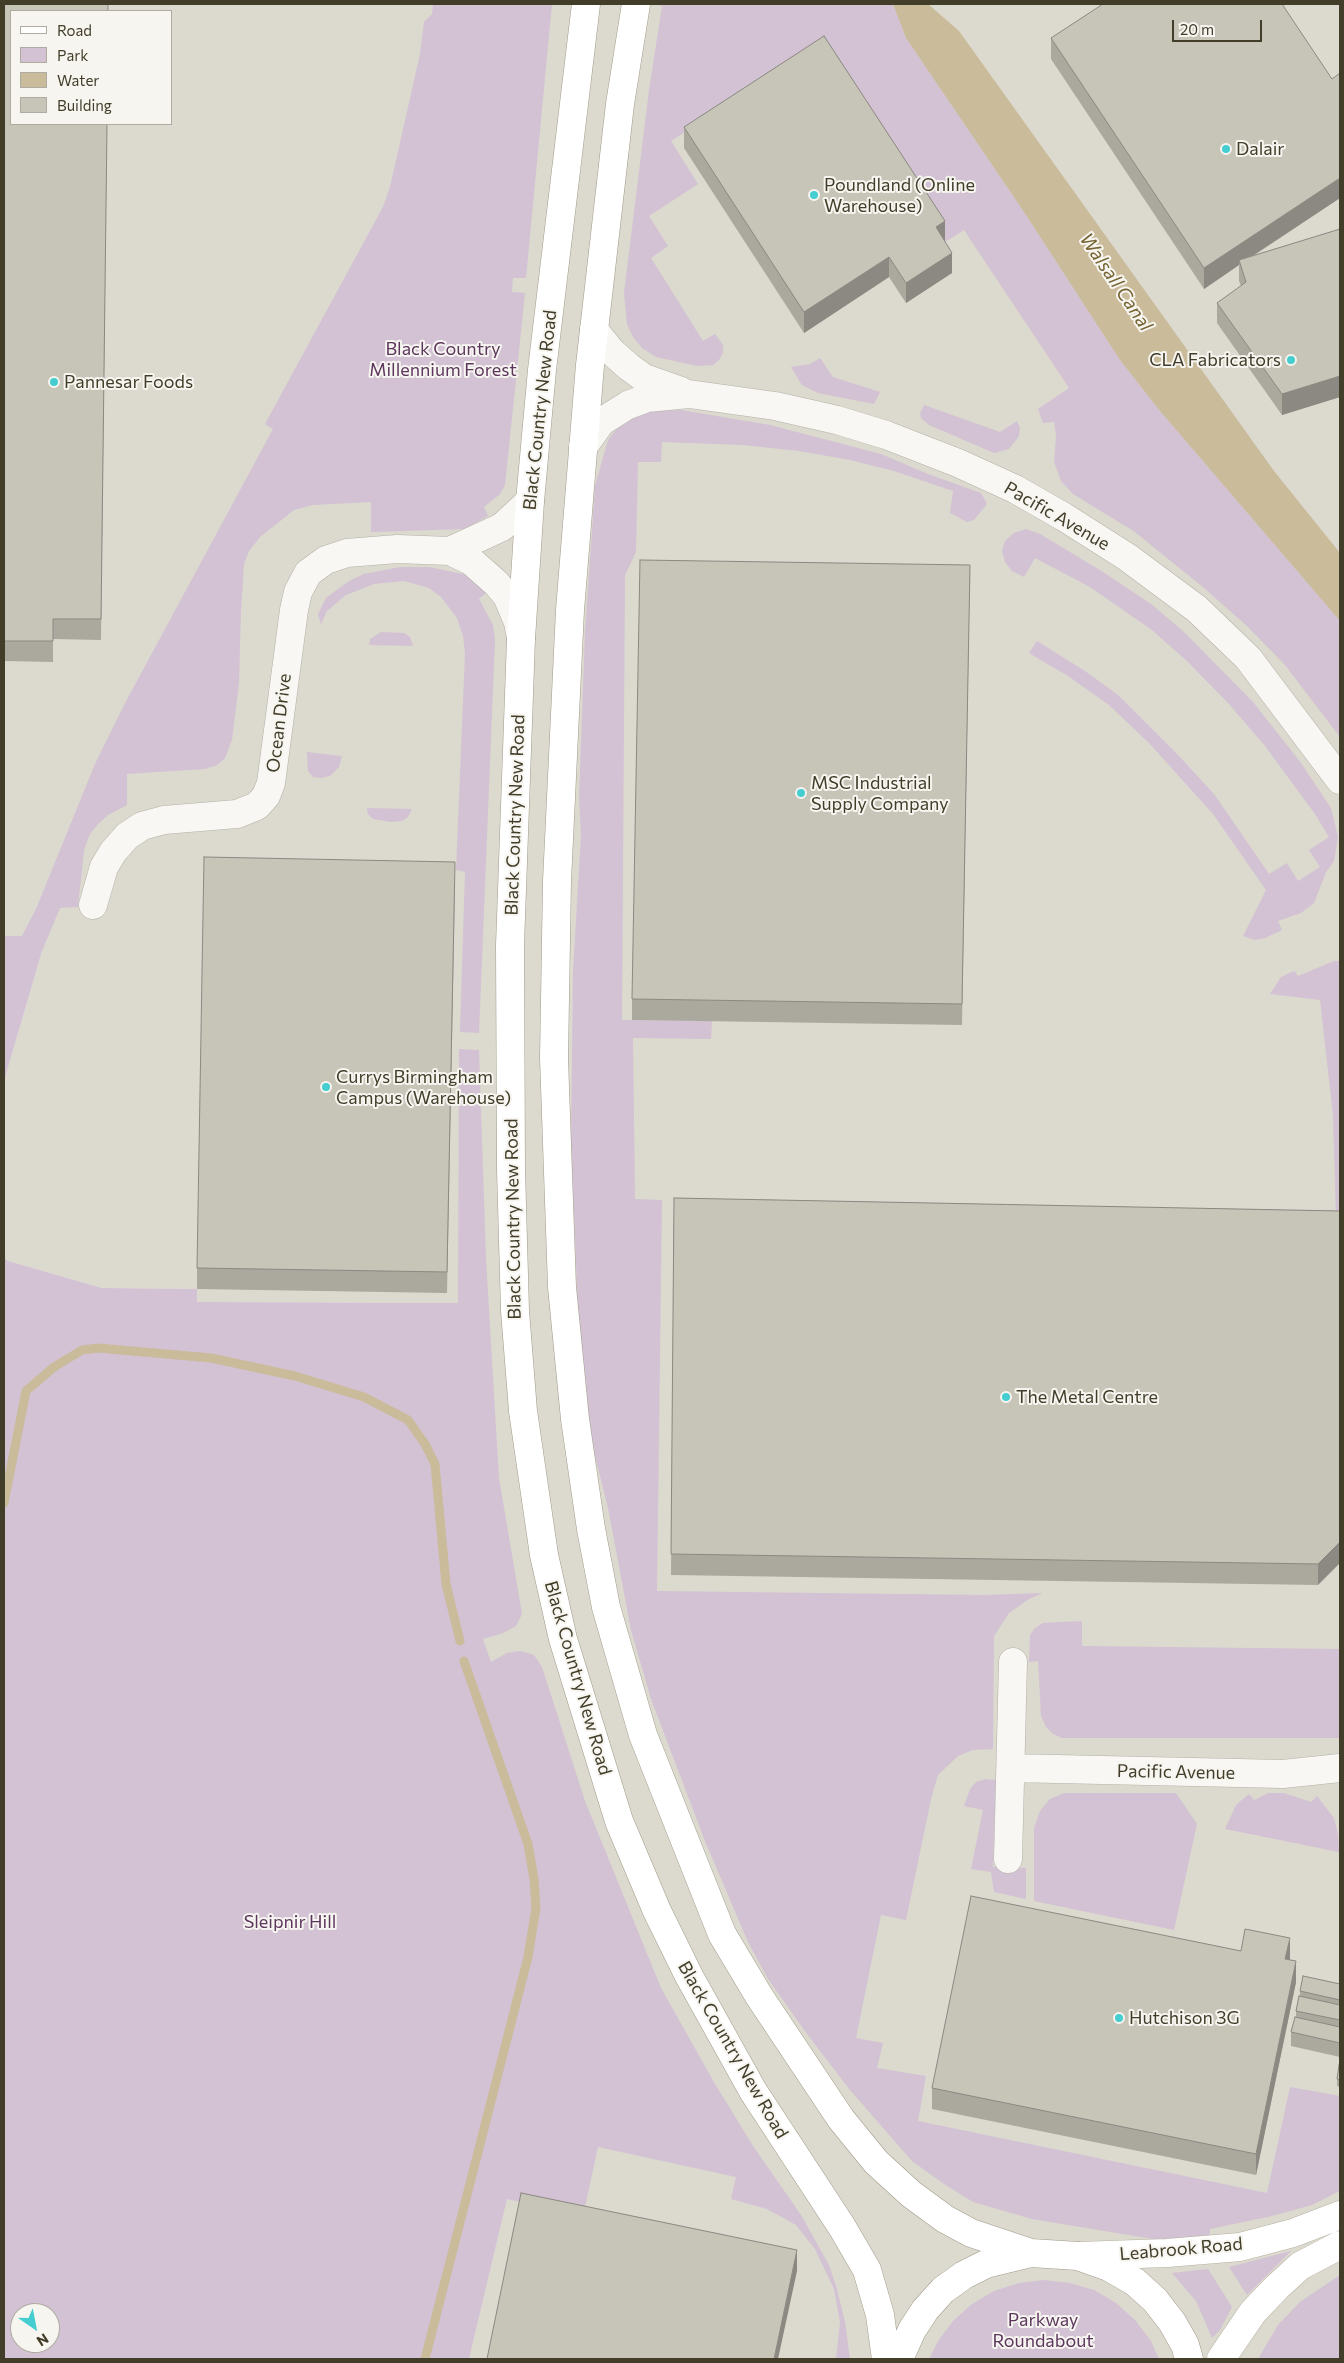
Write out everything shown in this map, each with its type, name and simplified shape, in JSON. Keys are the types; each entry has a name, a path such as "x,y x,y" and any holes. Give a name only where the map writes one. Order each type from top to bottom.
{"main road":[{"name":"Black Country New Road","path":"586,4 542,370 530,501 521,639 510,945 511,1170 515,1312 522,1402 544,1555 563,1639 620,1821 658,1912 689,1976 753,2091 842,2227 867,2270 880,2316 886,2359"},
{"path":"636,4 620,104 594,330 570,610 558,852 554,1058 562,1287 574,1409 591,1529 606,1607 643,1735 722,1934 759,1996 842,2119 876,2162 910,2194 945,2219 971,2233 1031,2253 1078,2256 1109,2267 1135,2282 1155,2300 1172,2322 1189,2359"},
{"name":"Leabrook Road","path":"1078,2256 1167,2253 1240,2247 1292,2234 1340,2215"},
{"path":"1222,2359 1253,2312 1277,2287 1300,2266 1340,2245"},
{"path":"899,2359 912,2330 925,2310 943,2290 964,2275 986,2264 1031,2253"}],"street":[{"name":"Pacific Avenue","path":"594,330 612,352 644,378 689,394 775,406 837,420 886,435 958,463 1015,489 1064,516 1127,557 1197,609 1248,658 1306,732 1340,780"},
{"name":"Pacific Avenue","path":"583,447 601,422 628,405 647,398 689,394"},
{"name":"Ocean Drive","path":"450,551 502,526 530,501"},
{"name":"Ocean Drive","path":"93,904 104,867 113,852 127,836 142,826 164,820 238,814 257,806 266,796 271,783 298,592 308,572 326,560 347,553 397,549 450,551 471,561 496,583 507,596 518,622 521,639"},
{"path":"1008,1859 1013,1662"},
{"name":"Pacific Avenue","path":"1011,1768 1283,1774 1340,1768"}],"shaded area":[{"path":"4,4 1340,4 1340,2359 469,2359 540,2058 491,1663 483,1639 501,1634 458,1303 197,1302 196,1289 102,1288 8,1261 4,1257 4,1081 42,951 4,950"}],"green space":[{"name":"Black Country Millennium Forest","path":"433,4 552,4 526,278 513,278 512,292 525,293 505,485 500,494 484,507 488,516 464,529 371,532 371,502 313,505 294,510 260,537 249,551 244,564 239,683 232,740 225,758 217,765 205,769 127,774 127,805 108,815 90,834 84,850 78,907 60,908 42,951 4,1081 4,936 22,936 36,909 95,764 124,705 273,429 265,424 383,207 390,187 420,54 424,22 432,14"},
{"path":"652,4 893,4 906,38 1024,212 1120,360 1160,411 1340,621 1340,737 1285,665 1247,626 1135,532 1073,494 1061,481 1054,462 1056,436 1054,422 1043,423 1038,409 1069,388 964,230 945,242 816,47 671,141 698,184 649,216 668,246 651,258 703,341 715,334 723,345 723,353 713,365 697,366 656,357 642,348 633,337 627,324 624,293 649,90 662,6"},
{"path":"820,358 833,377 880,392 874,404 818,393 802,385 791,367 810,364"},
{"path":"924,405 1000,432 1017,421 1020,428 1019,436 1009,449 994,453 929,425 921,418 920,413"},
{"path":"681,410 770,425 881,454 928,474 981,493 987,504 974,520 967,522 950,513 953,491 894,471 850,460 799,451 743,445 662,442 661,462 638,462 636,552 625,575 622,1020 712,1021 711,1039 633,1038 635,1199 662,1200 657,1591 984,1595 1043,1593 1029,1599 1009,1613 994,1636 993,1749 973,1750 958,1756 938,1775 931,1799 906,1920 881,1915 856,2038 883,2043 877,2068 926,2076 918,2121 1267,2193 1290,2087 1340,2096 1340,2191 1312,2205 1272,2216 1210,2229 1209,2241 1165,2241 1032,2219 973,2202 912,2161 850,2090 807,2034 768,1979 748,1942 705,1841 651,1699 631,1630 608,1508 593,1448 578,1313 571,1140 573,972 581,834 579,799 585,632 595,486 608,440 619,426 633,417 650,411"},
{"path":"1026,529 1040,534 1103,572 1151,604 1184,632 1253,702 1301,763 1331,808 1338,837 1334,861 1326,872 1314,903 1301,913 1278,921 1282,930 1265,938 1255,940 1243,936 1266,890 1213,814 1149,743 1109,705 1068,676 1029,653 1037,641 1085,671 1118,695 1214,794 1269,874 1287,863 1298,881 1320,867 1309,850 1329,837 1315,814 1265,746 1229,704 1187,661 1152,630 1090,587 1035,558 1024,577 1012,571 1005,562 1002,551 1005,541 1014,533"},
{"path":"400,567 429,567 463,574 475,581 486,593 479,599 493,625 495,640 479,1033 460,1032 465,872 456,870 465,653 463,636 457,618 441,597 429,588 404,581 374,584 346,595 327,611 321,624 318,614 326,598 349,581 364,574"},
{"path":"381,632 404,633 410,637 413,646 369,645 370,639"},
{"path":"307,752 342,756 339,767 330,776 313,777 308,771"},
{"path":"367,808 412,809 408,817 402,821 391,822 373,819 368,814"},
{"path":"1334,961 1340,961 1340,1219 1336,1219 1333,1115 1320,1000 1270,994 1281,977 1294,971 1298,976"},
{"name":"Sleipnir Hill","path":"459,1049 479,1050 486,1260 499,1478 522,1614 516,1626 501,1634 483,1639 491,1662 507,1653 520,1651 534,1655 542,1667 585,1801 661,1988 715,2084 753,2146 801,2215 829,2265 845,2322 850,2359 836,2359 840,2322 834,2289 815,2249 796,2225 767,2209 731,2199 736,2177 598,2147 583,2216 507,2199 469,2359 4,2359 4,1257 8,1261 102,1288 197,1289 197,1302 458,1303"},
{"path":"1082,1621 1082,1646 1340,1649 1340,1738 1062,1738 1053,1734 1046,1727 1041,1716 1038,1661 1029,1662 1030,1635 1035,1628 1043,1623"},
{"path":"985,1779 996,1780 993,1867 1026,1868 1026,1899 994,1892 991,1872 971,1869 983,1810 964,1806 970,1789 976,1782"},
{"path":"1064,1793 1176,1793 1197,1824 1174,1930 1034,1901 1034,1828 1040,1811 1050,1799"},
{"path":"1268,1793 1284,1793 1311,1802 1317,1796 1334,1818 1338,1834 1339,1852 1225,1829 1236,1805 1249,1794 1254,1800"},
{"path":"1291,2251 1247,2295 1229,2267"},
{"path":"1208,2269 1232,2307 1220,2330 1212,2338 1196,2301 1172,2273"},
{"path":"1340,2275 1340,2359 1258,2359 1278,2325 1300,2302"},
{"name":"Parkway Roundabout","path":"1044,2280 1070,2283 1094,2290 1116,2303 1135,2320 1151,2341 1159,2359 929,2359 938,2341 953,2321 972,2304 994,2291 1019,2283"}],"water":[{"name":"Walsall Canal","path":"893,4 928,4 959,31 1274,471 1340,553 1340,621 1160,411 1120,360 1024,212 906,38"}],"building":[{"name":"Pannesar Foods","path":"4,4 108,4 108,10 10,10 10,125 107,125 101,619 53,619 53,641 4,641"},
{"name":"Dalair","path":"1103,4 1282,4 1332,79 1340,73 1340,178 1204,268 1051,38"},
{"name":"Poundland (Online Warehouse)","path":"824,36 945,221 936,227 952,253 906,283 889,257 804,312 684,127"},
{"name":"CLA Fabricators","path":"1340,229 1340,376 1282,394 1217,303 1246,282 1239,260"},
{"name":"MSC Industrial Supply Company","path":"640,560 970,565 962,1004 632,999"},
{"name":"Currys Birmingham Campus (Warehouse)","path":"204,857 455,862 447,1272 197,1268"},
{"name":"The Metal Centre","path":"674,1198 1340,1211 1340,1542 1318,1564 671,1554"},
{"name":"Hutchison 3G","path":"971,1896 1241,1951 1245,1929 1290,1938 1285,1959 1296,1961 1256,2154 932,2088"},
{"path":"1303,1976 1340,1984 1340,2000 1300,1991"},
{"path":"1299,1996 1340,2005 1340,2020 1296,2011"},
{"path":"1295,2017 1340,2027 1340,2043 1291,2032"},
{"path":"1340,2065 1340,2080 1337,2079"},
{"path":"521,2193 797,2250 774,2359 487,2359"}],"waterway":[{"path":"4,1503 26,1391 54,1367 82,1350 98,1348 211,1358 295,1376 364,1397 408,1420 425,1444 435,1464 446,1584 460,1641"},
{"path":"425,2359 528,1957 536,1908 534,1879 528,1844 464,1661"}],"place":[{"name":"Dalair","path":"1226,149"},
{"name":"Poundland (Online Warehouse)","path":"814,195"},
{"name":"CLA Fabricators","path":"1291,360"},
{"name":"Pannesar Foods","path":"54,382"},
{"name":"MSC Industrial Supply Company","path":"801,793"},
{"name":"Currys Birmingham Campus (Warehouse)","path":"326,1087"},
{"name":"The Metal Centre","path":"1006,1397"},
{"name":"Hutchison 3G","path":"1119,2018"}]}
